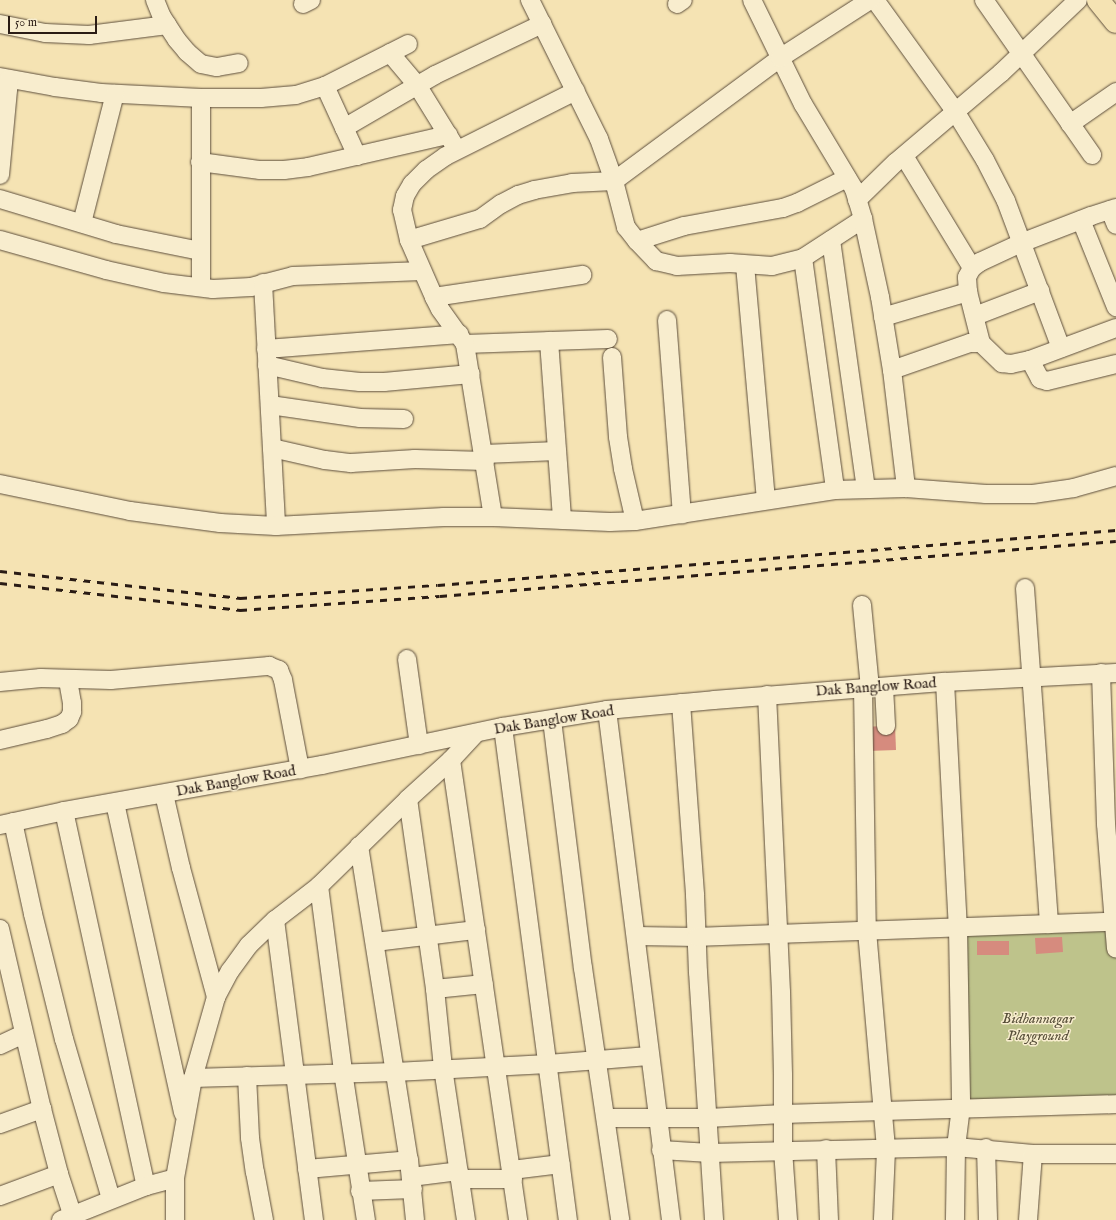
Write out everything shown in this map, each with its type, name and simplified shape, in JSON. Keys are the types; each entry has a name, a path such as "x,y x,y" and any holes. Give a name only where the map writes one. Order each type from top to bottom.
{"main road":[{"path":"1098,0 1116,22"}],"street":[{"path":"156,0 167,25 187,52 201,64 218,67 239,63"},
{"path":"530,0 576,91 598,139 614,181 626,227 656,261 677,266 730,263 772,266 803,258 863,219"},
{"path":"752,0 803,104 854,189 863,219 883,317 892,370 906,488"},
{"path":"409,240 480,219 501,204 518,195 534,190 572,183 614,181 780,58 870,0"},
{"path":"875,0 955,111 985,160 1006,201 1061,348"},
{"path":"984,0 1092,155"},
{"path":"857,200 904,156 1022,54 1078,0"},
{"path":"1088,0 1116,35"},
{"path":"0,24 45,33 83,35 112,33 167,25"},
{"path":"344,128 417,85 542,24"},
{"path":"0,175 5,78 55,87 115,94 201,98 261,98 296,95 325,86 408,44"},
{"path":"390,53 417,85 457,151"},
{"path":"325,86 357,156"},
{"path":"493,517 471,374 462,339 440,309 434,297 409,240 402,210 405,196 412,184 426,170 457,151 576,91"},
{"path":"1070,124 1116,92"},
{"path":"82,223 115,94"},
{"path":"201,98 201,287"},
{"path":"200,162 260,170 284,170 357,156 448,135"},
{"path":"904,156 972,268"},
{"path":"637,241 684,226 783,208 797,203 847,178"},
{"path":"0,198 131,238 200,251"},
{"path":"1114,214 1081,220 1021,243 980,262 972,268 967,277 968,292 981,343 1002,363 1011,364 1030,360 1116,328"},
{"path":"1081,220 1116,307"},
{"path":"0,240 113,271 164,283 201,287 236,289 293,276 422,271"},
{"path":"831,240 866,489"},
{"path":"803,258 835,490"},
{"path":"745,265 766,500"},
{"path":"434,297 582,275"},
{"path":"263,283 276,526"},
{"path":"975,316 1040,291"},
{"path":"883,317 968,292"},
{"path":"667,320 682,514"},
{"path":"267,357 462,339 549,341 608,339"},
{"path":"549,341 562,520"},
{"path":"892,370 970,343 981,343"},
{"path":"267,357 302,375 360,382 384,382 471,374"},
{"path":"612,357 618,437 624,474 636,521"},
{"path":"1030,360 1040,379 1048,381 1116,364"},
{"path":"270,405 360,418 404,419"},
{"path":"272,448 325,460 351,463 415,459 484,458 557,451"},
{"path":"0,484 130,511 220,523 276,526 444,517 493,517 610,522 636,521 835,490 906,488 986,494 1033,494 1074,488 1116,476"},
{"path":"1025,588 1049,924"},
{"path":"862,605 872,687 867,931 881,1110 886,1150 883,1220"},
{"path":"407,659 420,745"},
{"path":"0,682 41,678 68,680 111,680 166,677 269,666 279,670 283,680 300,769"},
{"path":"1109,673 1111,823 1116,949"},
{"name":"Dak Banglow Road","path":"7,823 64,811 300,769 503,727 607,710 872,687 1109,673"},
{"path":"0,740 47,729 62,724 69,719 72,712 72,703 68,680"},
{"path":"945,682 958,928 961,1107 956,1147 955,1220"},
{"path":"872,687 886,726"},
{"path":"766,695 778,934 783,1150 788,1220"},
{"path":"681,703 695,895 696,937 714,1220"},
{"path":"607,710 636,936 649,1056 671,1220"},
{"path":"552,720 583,968 620,1220"},
{"path":"503,727 568,1220"},
{"path":"175,1220 175,1178 184,1120 193,1078 216,997 230,971 249,945 275,920 319,886 408,799 451,760 476,733"},
{"path":"451,760 518,1220"},
{"path":"164,794 181,868 216,997"},
{"path":"408,799 428,935 443,1068 466,1220"},
{"path":"115,803 184,1120"},
{"path":"64,811 146,1186"},
{"path":"7,823 33,914 64,1039 111,1199"},
{"path":"360,846 411,1175 415,1220"},
{"path":"319,886 343,1072 360,1191 366,1220"},
{"path":"275,920 314,1220"},
{"path":"636,936 696,937 1115,922"},
{"path":"0,929 69,1219 111,1199 146,1186 175,1178"},
{"path":"375,942 476,930"},
{"path":"435,989 484,984"},
{"path":"0,1045 24,1034"},
{"path":"193,1078 295,1076 343,1072 395,1072 496,1065 548,1064 649,1056"},
{"path":"247,1076 251,1145 264,1220"},
{"path":"606,1118 658,1120 961,1107 1116,1104"},
{"path":"0,1124 42,1109"},
{"path":"661,1150 710,1153 826,1149 886,1150 956,1147 986,1148 1033,1154 1116,1154"},
{"path":"986,1148 988,1220"},
{"path":"826,1149 829,1220"},
{"path":"1028,1220 1033,1154"},
{"path":"307,1168 356,1163 411,1175 460,1175 512,1174 561,1164"},
{"path":"0,1196 59,1174"},
{"path":"360,1191 411,1175"}],"green space":[{"name":"Bidhannagar Playground","path":"1114,922 1116,949 1116,1104 961,1107 958,928"}],"building":[{"path":"895,725 896,750 868,751 867,727"},
{"path":"1062,937 1063,952 1036,954 1035,938"},
{"path":"977,941 1009,941 1009,955 977,955"}],"railway":[{"path":"0,571 240,598 438,585 1116,530"},
{"path":"0,583 240,610 440,596 1116,541"}]}
